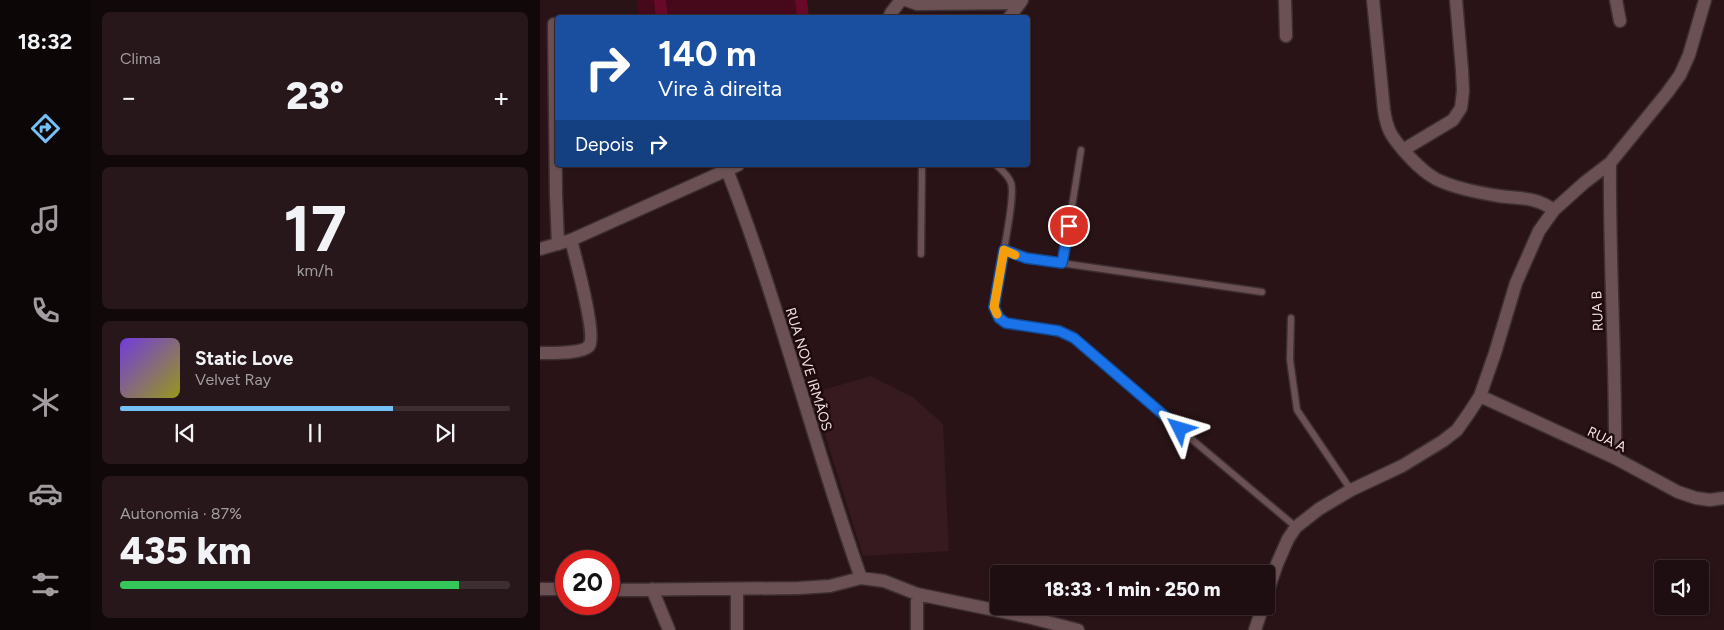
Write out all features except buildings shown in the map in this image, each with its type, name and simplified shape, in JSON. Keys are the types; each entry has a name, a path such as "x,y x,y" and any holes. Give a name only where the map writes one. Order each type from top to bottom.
{"street":[{"path":"890,15 901,0"},
{"path":"906,0 917,4 950,4 980,1 1021,2"},
{"path":"1284,0 1286,36"},
{"path":"1373,0 1386,124 1390,135 1412,161 1437,179 1487,194 1531,198 1546,204 1554,210"},
{"path":"1403,150 1453,120 1461,108 1463,91 1456,0"},
{"path":"1616,0 1620,21"},
{"path":"1275,570 1288,539 1296,528 1319,509 1351,490 1402,466 1457,430 1480,396 1516,283 1539,231 1554,210 1610,163 1630,141 1680,74 1689,55 1705,0"},
{"path":"1011,15 1021,2"},
{"path":"554,24 555,110"},
{"name":"RUA B","path":"1610,163 1610,263 1615,397 1615,458"},
{"path":"556,167 558,244"},
{"path":"540,249 571,240 732,168"},
{"name":"RUA NOVE IRMÃOS","path":"732,168 757,254 843,527 861,578"},
{"path":"540,353 576,351 585,349 590,344 592,336 590,325 571,240"},
{"name":"RUA A","path":"1480,396 1615,458 1678,492 1710,500 1724,498"},
{"path":"620,590 799,588 830,586 861,578 884,581 917,594 1028,617 1078,630"},
{"path":"540,589 555,589"},
{"path":"652,589 669,630"},
{"path":"737,589 737,630"},
{"path":"917,594 917,630"},
{"path":"1255,630 1260,615"}],"lane":[{"path":"1062,263 1081,150"},
{"path":"921,254 922,167"},
{"path":"999,167 1004,171 1012,184 1010,211 994,307 999,318 1006,323 1059,331 1074,338 1296,528"},
{"path":"1004,250 1026,258 1262,292"},
{"path":"1291,318 1290,360 1297,410 1351,490"}],"shaded area":[{"path":"637,0 654,0 656,15 639,15"},
{"path":"666,0 795,0 797,15 668,15"},
{"path":"871,376 914,398 943,424 949,551 863,556 812,393"}],"slow traffic":[{"path":"997,314 994,307 1004,250 1015,255"}],"route":[{"path":"1069,226 1062,263 1026,258 1004,250 994,307 999,318 1006,323 1059,331 1074,338 1180,429"}]}
